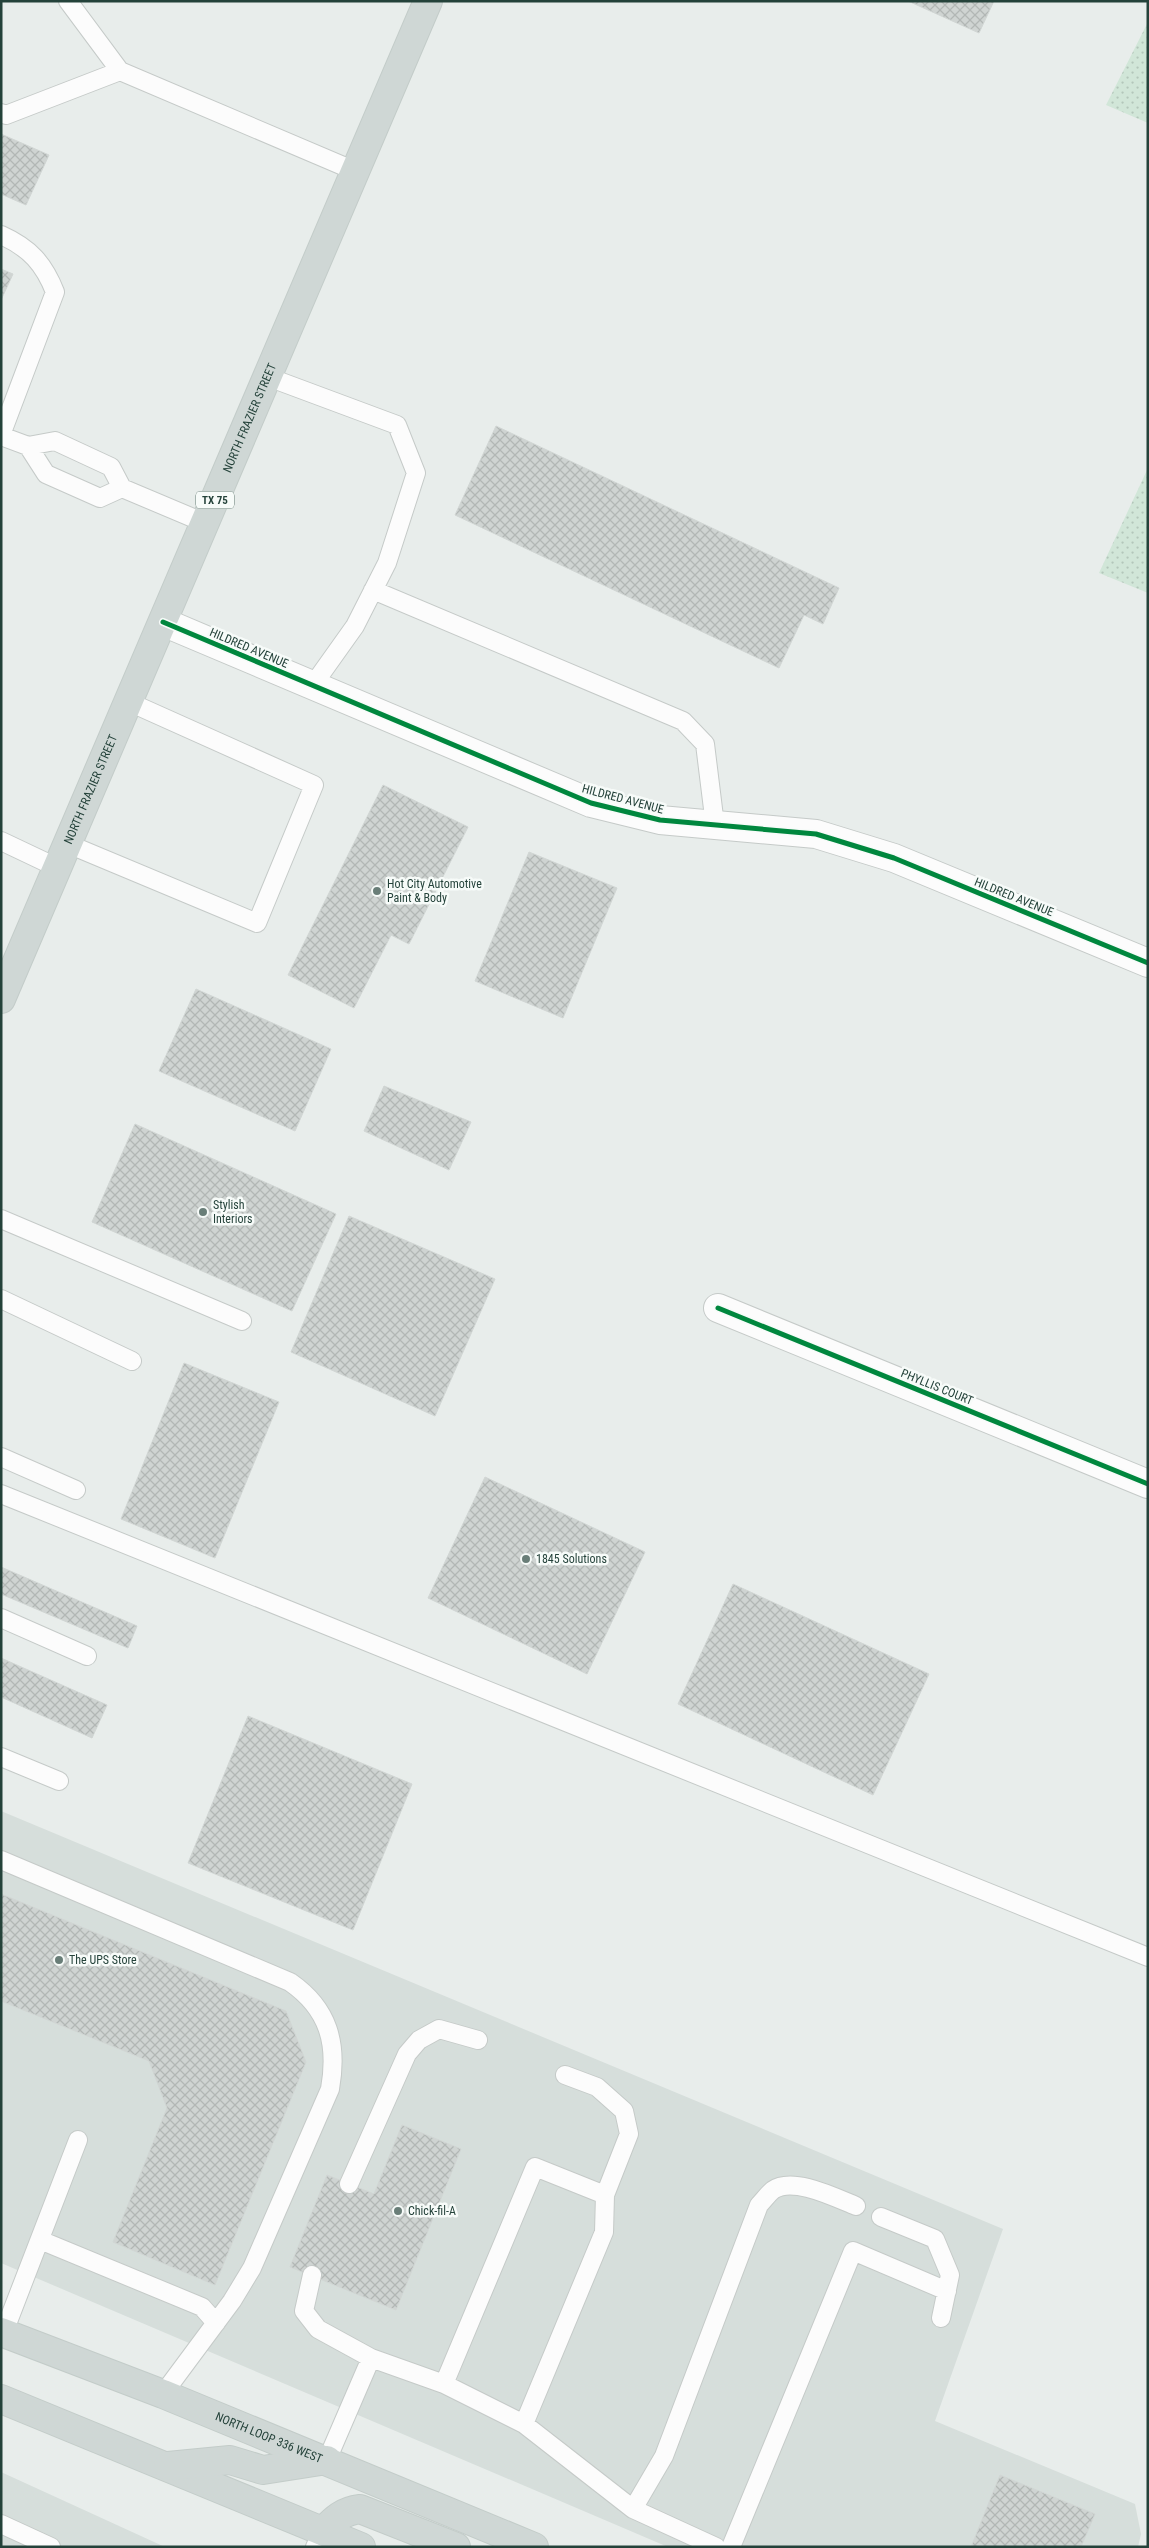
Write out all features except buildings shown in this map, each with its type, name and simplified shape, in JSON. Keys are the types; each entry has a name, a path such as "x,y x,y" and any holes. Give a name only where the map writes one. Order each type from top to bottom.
{"main road":[{"name":"NORTH FRAZIER STREET","path":"1,999 428,1"},
{"name":"NORTH LOOP 336 WEST","path":"2,2332 164,2394 534,2547"},
{"path":"1,2399 164,2466 319,2539 361,2547"},
{"path":"164,2466 230,2460 263,2470 327,2460"},
{"path":"319,2539 337,2516 349,2510 360,2509 456,2547"}],"street":[{"name":"HILDRED AVENUE","path":"163,622 592,803 660,820 816,834 894,858 1148,963"},
{"name":"PHYLLIS COURT","path":"718,1308 1148,1484"}],"lane":[{"path":"68,1 120,71 355,171"},
{"path":"1,113 6,115 120,71"},
{"path":"1,235 37,258 48,274 55,292 1,435 28,446 55,441 111,467 122,488 206,523"},
{"path":"268,377 397,425 416,473 387,563 355,626 313,685"},
{"path":"28,446 46,474 100,498 122,488"},
{"path":"373,590 683,721 705,744 715,825"},
{"path":"1,841 63,856 258,923 314,785 129,702"},
{"path":"1,1219 242,1321"},
{"path":"1,1299 132,1361"},
{"path":"1,1456 76,1490"},
{"path":"1,1494 1148,1957"},
{"path":"1,1618 87,1656"},
{"path":"1,1757 59,1781"},
{"path":"1,1860 290,1982 314,2003 324,2018 332,2044 334,2068 330,2089 252,2268 216,2323 164,2394"},
{"path":"349,2184 407,2054 419,2040 439,2029 478,2040"},
{"path":"524,2424 604,2232 605,2194 629,2134 624,2111 597,2088 565,2075"},
{"path":"2,2332 78,2140"},
{"path":"444,2384 535,2167 605,2194"},
{"path":"633,2509 664,2456 759,2205 773,2190 794,2185 820,2192 856,2206"},
{"path":"881,2217 934,2239 950,2275 941,2318"},
{"path":"40,2240 202,2307 216,2323"},
{"path":"731,2547 853,2250 947,2291"},
{"path":"312,2275 304,2311 318,2329 371,2358 444,2384 524,2424 633,2509 716,2547"},
{"path":"327,2460 371,2358"},
{"path":"1,2524 51,2547"}],"shaded area":[{"path":"1,1811 1003,2229 935,2421 1135,2504 1141,2534 1138,2547 668,2547 1,2263"},
{"path":"1,2472 165,2547 1,2547"}],"green space":[{"path":"1148,22 1148,123 1106,105"},
{"path":"1148,468 1148,593 1099,573"}],"cycle path":[{"path":"163,622 591,803 660,820 816,834 894,858 1148,963"},
{"path":"718,1308 1148,1484"}],"place":[{"name":"Hot City Automotive Paint & Body","path":"377,891"},
{"name":"Stylish Interiors","path":"203,1212"},
{"name":"1845 Solutions","path":"526,1559"},
{"name":"The UPS Store","path":"59,1960"},
{"name":"Chick-fil-A","path":"398,2211"}]}
